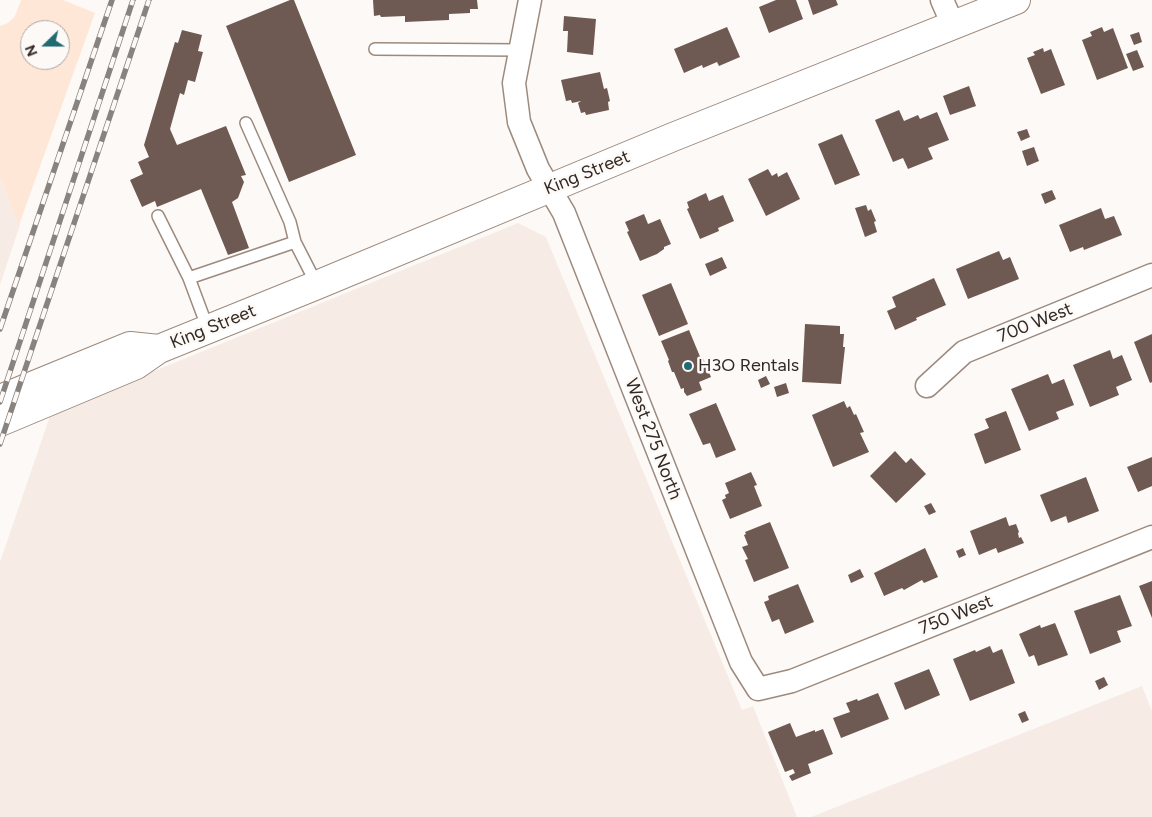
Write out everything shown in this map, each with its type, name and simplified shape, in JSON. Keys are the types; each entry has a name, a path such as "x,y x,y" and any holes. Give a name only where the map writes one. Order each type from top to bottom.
{"street":[{"name":"West 275 North","path":"530,0 514,83 519,122 538,169 564,213 741,662 758,689"},
{"path":"942,0 953,25"},
{"name":"King Street","path":"0,422 136,365 159,349 1016,0"},
{"name":"700 West","path":"927,386 964,352 1152,275"},
{"name":"King Street","path":"0,399 130,346 159,349"},
{"name":"750 West","path":"758,689 792,681 1152,537"}],"lane":[{"path":"375,49 519,50"},
{"path":"246,123 290,222 295,242 317,285"},
{"path":"158,216 189,278 208,329"},
{"path":"189,278 295,242"}],"shaded area":[{"path":"21,0 63,0 95,13 19,225 0,177 0,26 8,23 15,16"},
{"path":"0,177 20,225 0,285"},
{"path":"518,223 546,237 742,710 753,706 797,817 0,817 0,562 51,413"},
{"path":"1142,686 1152,711 1152,817 811,817"}],"building":[{"path":"294,0 356,155 289,182 226,26"},
{"path":"373,0 477,0 478,9 470,9 470,13 449,14 449,20 405,22 405,16 374,16"},
{"path":"776,0 796,0 803,19 769,33 759,7"},
{"path":"808,0 836,0 838,5 813,15"},
{"path":"564,16 596,19 593,55 567,52 568,31 563,31"},
{"path":"727,27 740,57 719,66 717,62 703,68 702,65 684,73 674,49"},
{"path":"1102,27 1104,32 1113,28 1128,68 1097,80 1082,40 1092,36 1090,32"},
{"path":"182,30 202,35 198,51 203,52 195,82 188,80 184,95 180,93 170,129 177,145 226,126 246,175 241,176 244,182 238,198 232,202 249,248 228,255 201,189 157,207 155,201 142,207 130,180 143,174 138,162 149,157 144,145 175,42 178,43"},
{"path":"1139,32 1142,42 1134,45 1130,35"},
{"path":"1043,48 1044,52 1051,49 1065,85 1041,94 1027,58 1035,55 1033,52"},
{"path":"1137,50 1144,67 1133,71 1126,54"},
{"path":"600,72 604,89 607,88 610,101 608,102 609,110 586,115 585,112 581,113 578,103 581,101 572,103 571,100 566,101 561,80"},
{"path":"969,86 976,106 950,115 943,96"},
{"path":"899,110 904,121 918,115 920,119 937,112 949,140 928,148 933,159 908,169 903,158 893,162 875,120"},
{"path":"1027,129 1030,137 1021,141 1017,132"},
{"path":"842,134 860,175 835,185 818,144"},
{"path":"1034,147 1039,161 1027,166 1022,151"},
{"path":"768,169 772,176 777,173 778,177 787,172 800,199 766,216 748,179"},
{"path":"1052,190 1056,199 1045,204 1041,194"},
{"path":"706,193 709,201 723,195 734,221 718,228 719,231 700,239 687,209 689,208 687,202"},
{"path":"866,205 868,211 871,209 876,221 874,222 877,232 865,237 855,208"},
{"path":"1101,208 1105,219 1114,216 1122,235 1084,250 1083,247 1070,252 1059,225"},
{"path":"644,214 648,224 660,219 671,244 664,247 657,254 640,261 627,232 629,231 625,222"},
{"path":"999,251 1003,260 1010,257 1019,279 968,299 956,269"},
{"path":"722,257 727,268 710,276 705,264"},
{"path":"934,278 946,305 916,318 917,320 895,330 887,311 896,307 892,297"},
{"path":"671,283 688,324 659,336 642,295"},
{"path":"805,324 840,326 840,334 844,334 843,347 845,347 841,384 802,382"},
{"name":"H3O Rentals","path":"689,330 711,377 699,382 702,390 687,396 684,388 681,389 674,372 672,372 661,341"},
{"path":"1152,334 1152,382 1150,383 1134,342"},
{"path":"1110,350 1113,359 1122,355 1132,380 1116,387 1119,395 1090,407 1073,365"},
{"path":"1048,374 1052,384 1064,379 1074,405 1056,412 1059,419 1029,431 1011,389"},
{"path":"766,376 770,384 761,388 758,380"},
{"path":"786,383 789,393 777,397 774,387"},
{"path":"844,401 847,408 850,406 854,415 856,414 864,432 860,433 869,452 833,467 812,415"},
{"path":"716,403 736,450 716,458 710,443 703,445 689,414"},
{"path":"1006,411 1021,450 985,464 974,434 989,428 985,419"},
{"path":"895,451 906,463 911,458 926,474 896,503 870,476"},
{"path":"1152,457 1152,486 1138,492 1127,467"},
{"path":"751,472 757,485 754,486 762,506 730,519 722,500 729,493 725,483"},
{"path":"1086,477 1099,511 1068,523 1066,516 1051,522 1040,495"},
{"path":"931,503 936,512 929,515 924,506"},
{"path":"1006,517 1009,526 1016,524 1019,538 1021,537 1024,543 998,553 996,548 979,555 970,531"},
{"path":"770,522 789,568 754,582 745,560 748,559 742,547 748,545 744,535 746,534 745,532"},
{"path":"925,548 938,577 924,583 922,580 904,590 902,588 884,596 874,573"},
{"path":"963,548 966,555 959,558 956,551"},
{"path":"860,569 864,577 851,583 848,575"},
{"path":"1152,581 1152,618 1139,586"},
{"path":"798,584 814,622 785,634 779,619 772,622 764,602 769,600 768,596"},
{"path":"1120,595 1132,626 1117,631 1121,642 1090,654 1074,611"},
{"path":"1055,623 1068,655 1038,666 1034,655 1029,657 1019,634 1040,625 1041,628"},
{"path":"990,646 993,653 1002,649 1015,683 970,701 953,659"},
{"path":"929,669 940,695 905,710 894,683"},
{"path":"1104,677 1108,685 1099,690 1095,681"},
{"path":"878,693 889,719 841,738 833,718 850,712 846,703 857,699 858,701"},
{"path":"1025,711 1029,720 1022,723 1018,714"},
{"path":"790,723 796,737 823,729 833,754 808,764 811,773 792,781 789,776 795,773 793,769 785,772 768,732"}],"railway":[{"path":"0,329 112,0"},
{"path":"0,402 133,0"},
{"path":"0,444 149,0"}],"place":[{"name":"H3O Rentals","path":"688,366"}]}
